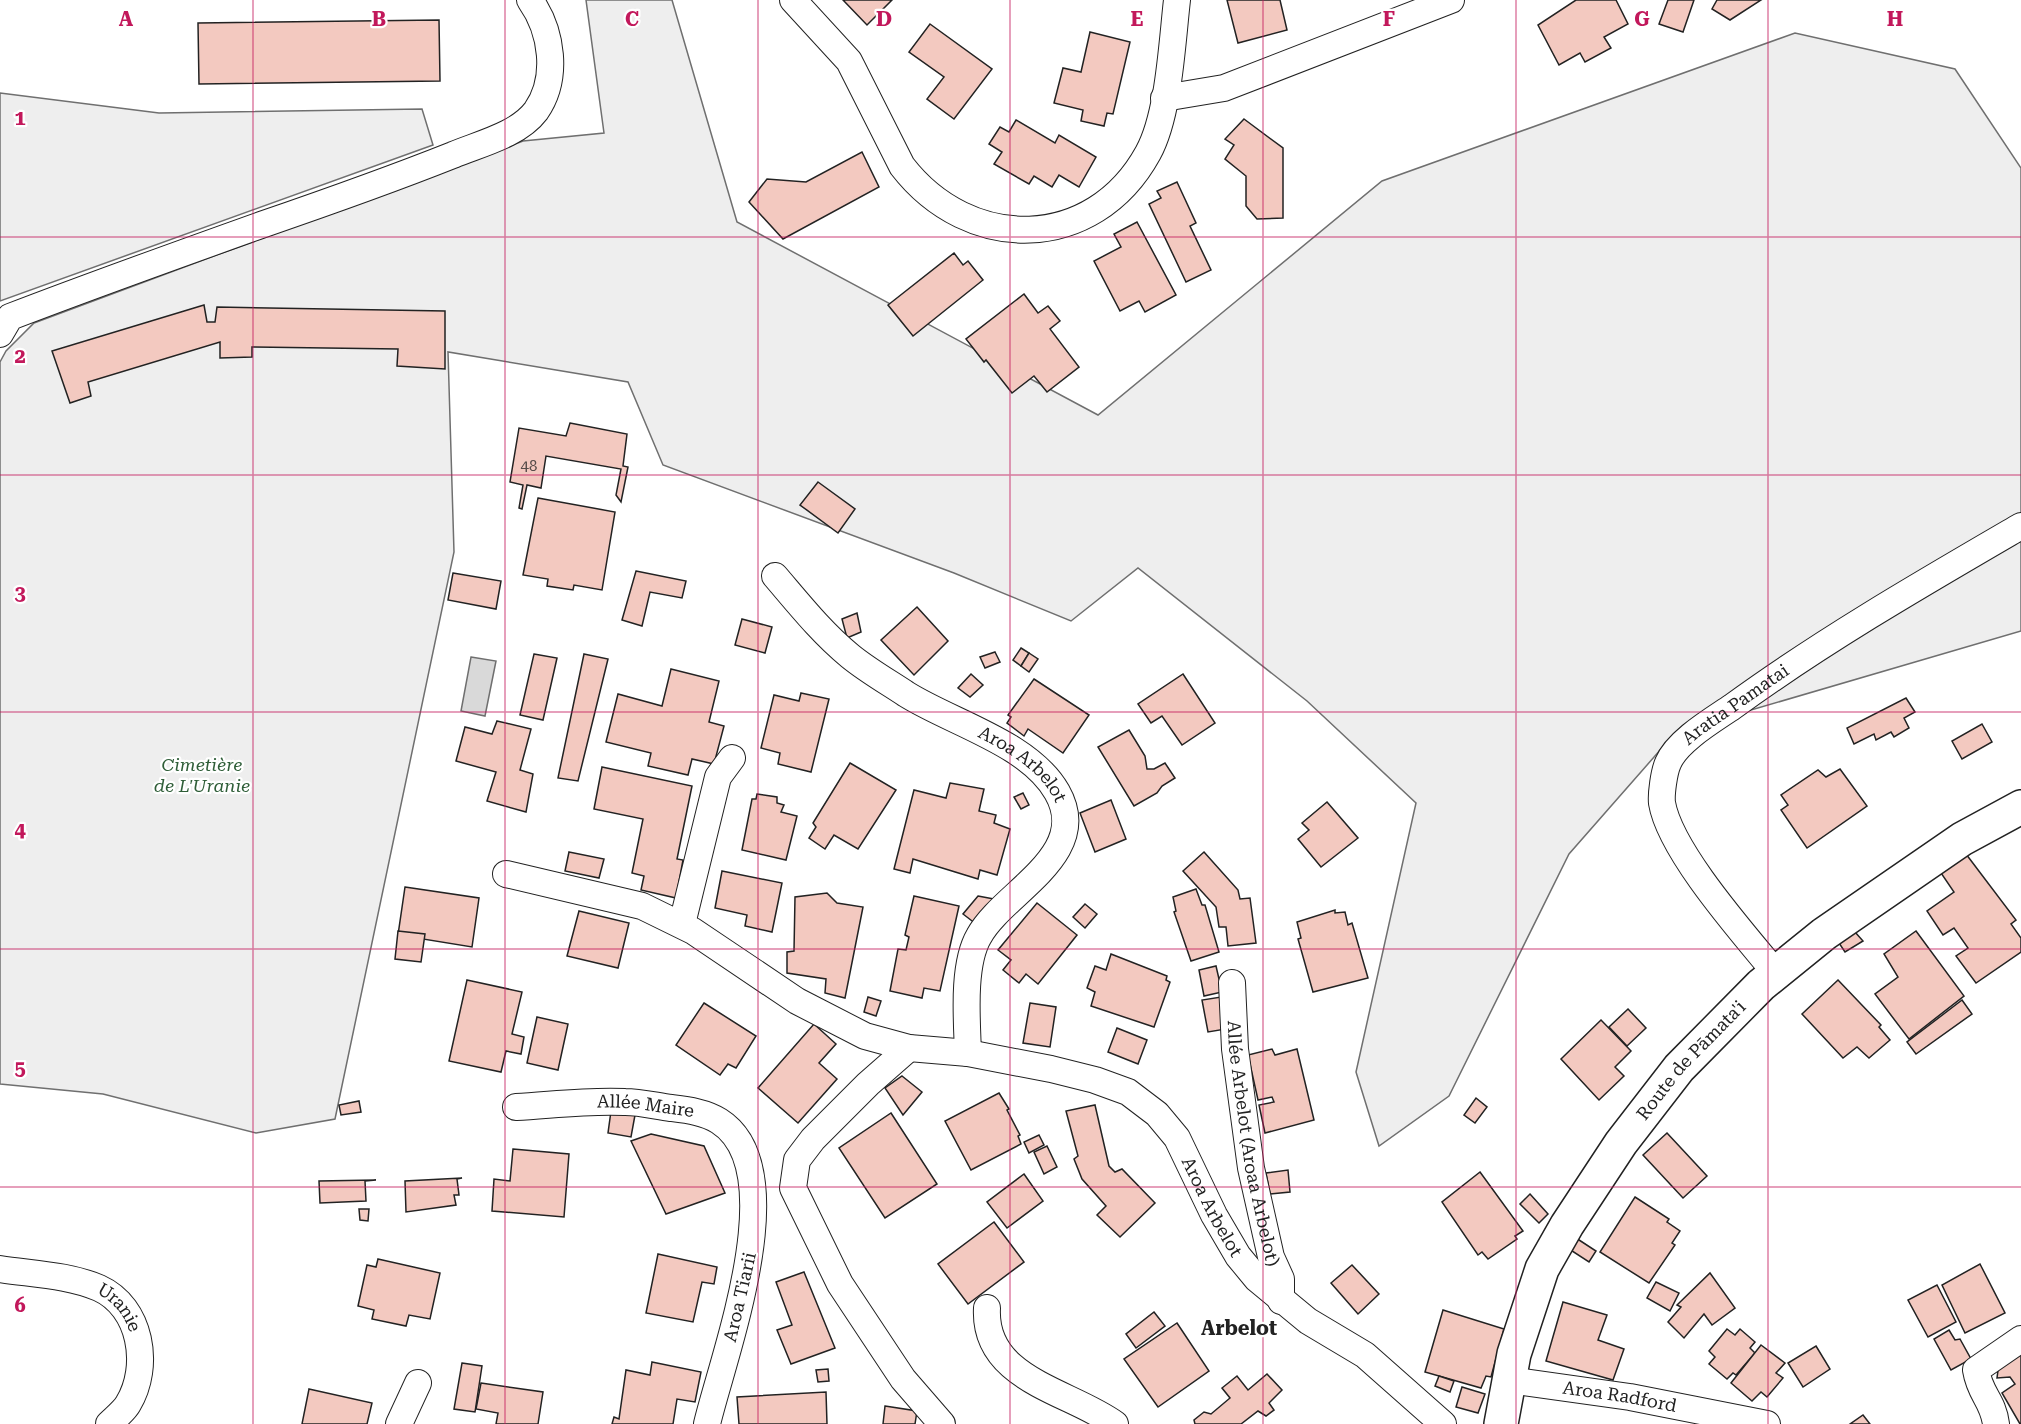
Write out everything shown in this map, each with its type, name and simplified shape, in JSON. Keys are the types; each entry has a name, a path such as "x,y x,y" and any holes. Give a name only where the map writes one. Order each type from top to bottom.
{"main road":[{"name":"Route de Pāmata'i","path":"1501,1424 1514,1354 1542,1269 1590,1188 1645,1109 1679,1068 1775,972 1867,903 1962,839 2021,807"}],"street":[{"path":"0,334 10,317 401,176 512,131 535,112 544,93 550,70 549,42 537,9 530,0"},
{"path":"793,0 849,61 902,166 912,178 936,201 956,214 984,226 1008,230 1043,229 1077,220 1108,202 1125,186 1149,151 1157,130 1164,98 1178,0"},
{"path":"1164,98 1224,88 1451,0"},
{"name":"Aratia Pamatai","path":"1775,972 1708,888 1669,828 1662,801 1668,762 1689,738 1779,673 1918,586 2021,526"},
{"name":"Aroa Arbelot","path":"775,576 814,622 850,656 909,695 1013,750 1043,773 1058,793 1063,812 1063,832 1059,849 1042,871 992,919 978,938 972,958 967,999 968,1053"},
{"path":"682,924 718,777 732,759"},
{"name":"Aroa Arbelot","path":"506,874 642,906 682,924 799,1002 849,1029 909,1048 968,1053 1095,1080 1128,1092 1156,1114 1177,1138 1214,1215 1238,1256 1257,1279 1308,1321 1365,1355 1431,1421"},
{"name":"Allée Arbelot (Aroaa Arbelot)","path":"1232,983 1235,1049 1251,1168 1271,1257 1281,1279 1281,1301"},
{"path":"909,1048 868,1084 813,1139 797,1160 792,1179 795,1194 840,1284 903,1378 942,1424"},
{"name":"Allée Maire","path":"516,1107 627,1102 695,1112 717,1119 730,1129 743,1151 748,1167"},
{"name":"Aroa Tiarii","path":"707,1424 746,1276 751,1247 753,1207 748,1167"},
{"name":"Uranie","path":"0,1269 75,1280 115,1296 135,1326 141,1353 138,1376 128,1404 109,1424"},
{"path":"987,1308 987,1327 992,1340 1007,1362 1048,1390 1115,1424"},
{"path":"1996,1424 1994,1409 1979,1388 1976,1370 2021,1339"},
{"name":"Aroa Radford","path":"1509,1380 1630,1397 1767,1424"},
{"path":"399,1424 418,1383"}],"green space":[{"name":"Cimetière de L'Uranie","path":"586,0 672,0 737,222 1098,415 1382,181 1795,33 1955,69 2021,168 2021,631 1676,732 1569,854 1449,1096 1379,1146 1356,1072 1416,803 1307,701 1138,568 1071,621 954,573 663,465 628,382 448,352 454,552 335,1119 256,1133 103,1094 0,1084 0,362 6,351 34,323 523,141 604,133"},
{"path":"0,93 159,113 422,109 433,145 0,301"}],"shaded area":[{"path":"471,657 496,661 485,716 461,711"}],"building":[{"path":"843,0 892,0 867,25"},
{"path":"1227,0 1280,0 1287,30 1238,43"},
{"path":"1576,0 1616,0 1628,24 1604,37 1611,48 1585,62 1580,53 1559,65 1538,25"},
{"path":"1668,0 1694,0 1683,32 1659,24"},
{"path":"1717,0 1761,0 1730,20 1712,9"},
{"path":"439,20 440,81 199,84 198,23"},
{"path":"930,24 992,69 954,119 927,99 944,77 909,52"},
{"path":"1090,32 1130,42 1113,114 1107,113 1104,126 1081,121 1083,110 1054,103 1063,68 1081,72"},
{"path":"1244,119 1283,148 1283,218 1257,219 1246,206 1246,176 1225,159 1234,145 1225,139"},
{"path":"1016,120 1055,143 1059,135 1096,157 1079,187 1059,175 1052,187 1034,176 1029,184 994,164 1002,152 989,144 1000,127 1009,132"},
{"path":"862,152 879,187 783,239 749,202 767,179 806,182"},
{"path":"1177,182 1196,223 1190,226 1211,270 1186,282 1149,204 1161,198 1157,191"},
{"path":"1137,222 1176,295 1145,312 1139,301 1120,311 1094,261 1121,247 1114,234"},
{"path":"954,253 963,265 968,261 983,280 913,336 888,305"},
{"path":"1024,294 1038,313 1048,306 1060,321 1050,329 1079,367 1047,392 1034,376 1012,393 966,339"},
{"path":"204,305 207,322 215,322 217,307 445,311 445,369 397,366 398,349 252,347 252,357 220,358 220,342 88,382 91,396 70,403 52,351"},
{"path":"570,423 627,434 623,466 628,467 621,502 616,495 621,469 546,456 541,488 527,485 522,509 519,508 523,485 510,482 519,428 566,436"},
{"path":"818,482 855,509 838,533 800,505"},
{"path":"538,498 615,512 602,590 574,585 573,590 547,586 548,579 523,575"},
{"path":"636,571 686,581 682,598 650,592 642,626 622,620"},
{"path":"453,573 501,581 496,609 448,600"},
{"path":"917,607 948,641 914,675 881,640"},
{"path":"857,613 861,632 847,638 842,619"},
{"path":"742,619 772,627 765,653 735,645"},
{"path":"1021,648 1029,653 1021,666 1013,660"},
{"path":"995,652 1000,662 985,668 980,657"},
{"path":"1029,653 1038,659 1029,672 1021,666"},
{"path":"534,654 557,658 543,720 520,715"},
{"path":"584,654 608,659 578,781 558,778"},
{"path":"671,669 719,681 709,722 724,726 714,764 692,759 688,775 648,766 651,753 606,742 618,694 662,706"},
{"path":"971,674 983,685 970,697 958,688"},
{"path":"1183,674 1215,723 1182,745 1162,716 1151,723 1138,704"},
{"path":"1034,679 1089,715 1063,753 1028,729 1024,736 1007,723 1011,717 1008,715"},
{"path":"801,693 829,699 811,772 778,764 780,753 761,748 774,695 799,701"},
{"path":"1906,698 1915,712 1904,718 1909,728 1894,737 1891,732 1876,740 1874,734 1854,744 1847,728"},
{"path":"497,721 531,729 520,770 533,774 526,812 487,801 496,772 456,761 465,727 492,734"},
{"path":"1982,724 1992,742 1962,759 1952,741"},
{"path":"1129,730 1145,756 1147,769 1154,769 1165,763 1175,778 1162,786 1157,793 1134,806 1098,747"},
{"path":"850,763 896,790 858,849 834,835 825,849 809,838 816,827 813,823"},
{"path":"602,767 692,786 677,859 683,860 676,898 641,890 644,876 632,873 643,819 594,809"},
{"path":"1840,769 1867,806 1807,848 1781,810 1788,805 1781,795 1818,770 1826,777"},
{"path":"950,783 984,789 979,811 996,815 994,823 1010,829 997,875 980,870 978,879 913,859 910,873 894,869 914,790 946,798"},
{"path":"1023,793 1029,805 1021,809 1014,797"},
{"path":"757,794 777,797 777,803 784,805 781,812 797,816 786,860 742,850 752,799 756,799"},
{"path":"1111,800 1126,839 1095,852 1080,813"},
{"path":"1327,802 1358,838 1321,867 1298,839 1309,830 1302,823"},
{"path":"569,852 604,859 599,878 565,871"},
{"path":"1204,852 1238,890 1240,899 1250,898 1256,943 1228,946 1226,927 1219,927 1216,907 1183,871"},
{"path":"1966,854 2016,920 2011,924 2021,938 2021,952 1976,983 1956,956 1968,948 1954,928 1943,935 1927,911 1954,892 1941,873"},
{"path":"722,871 782,883 772,932 745,926 747,915 715,908"},
{"path":"405,887 479,898 472,947 398,935"},
{"path":"1196,889 1202,905 1205,905 1219,952 1191,961 1174,912 1176,911 1173,897"},
{"path":"827,893 837,903 863,907 845,998 825,993 826,979 787,973 787,952 794,951 795,897"},
{"path":"914,896 959,906 940,991 924,988 922,998 890,991 898,949 906,950 909,937 905,935"},
{"path":"978,896 994,899 976,924 963,914"},
{"path":"1037,903 1077,935 1038,984 1026,974 1019,983 1003,970 1011,960 998,950"},
{"path":"1085,904 1097,914 1085,928 1073,917"},
{"path":"1335,910 1335,913 1345,912 1348,925 1352,923 1368,978 1313,992 1298,939 1301,938 1297,922"},
{"path":"579,911 629,923 618,968 567,956"},
{"path":"398,931 425,934 421,962 395,959"},
{"path":"1916,931 1964,996 1909,1039 1875,994 1898,977 1884,954"},
{"path":"1855,932 1863,941 1845,952 1839,943"},
{"path":"1111,954 1167,976 1166,980 1170,982 1154,1027 1091,1006 1095,992 1087,988 1095,966 1106,970"},
{"path":"1216,966 1222,992 1204,996 1199,970"},
{"path":"467,980 522,992 512,1034 524,1037 521,1054 506,1051 501,1072 449,1061"},
{"path":"1838,980 1881,1025 1879,1027 1890,1040 1869,1058 1857,1047 1843,1058 1802,1014"},
{"path":"868,997 881,1001 876,1016 864,1012"},
{"path":"1221,997 1226,1029 1208,1032 1202,1000"},
{"path":"1962,1000 1972,1014 1916,1054 1907,1042"},
{"path":"704,1003 756,1036 736,1068 728,1064 720,1075 676,1045"},
{"path":"1030,1003 1056,1007 1050,1047 1023,1043"},
{"path":"1628,1009 1646,1028 1627,1046 1609,1027"},
{"path":"537,1017 568,1024 558,1070 527,1063"},
{"path":"1601,1020 1631,1051 1615,1067 1624,1076 1599,1100 1561,1059"},
{"path":"814,1024 836,1044 819,1063 837,1079 798,1123 758,1088"},
{"path":"1117,1028 1147,1040 1138,1064 1108,1052"},
{"path":"1272,1049 1275,1055 1297,1049 1314,1120 1265,1133 1259,1105 1274,1102 1272,1097 1258,1100 1248,1055"},
{"path":"902,1076 922,1092 903,1115 885,1088"},
{"path":"999,1093 1009,1109 1007,1110 1020,1135 1018,1136 1021,1144 971,1170 945,1121"},
{"path":"1476,1098 1487,1107 1475,1123 1464,1115"},
{"path":"359,1101 361,1112 341,1115 339,1105"},
{"path":"1095,1105 1109,1166 1115,1172 1122,1169 1155,1203 1120,1237 1097,1215 1106,1206 1082,1179 1074,1159 1078,1156 1066,1111"},
{"path":"611,1111 635,1115 631,1137 608,1133"},
{"path":"891,1113 937,1184 885,1218 839,1148"},
{"path":"1667,1133 1707,1176 1683,1198 1643,1155"},
{"path":"651,1134 704,1146 725,1193 666,1214 631,1141"},
{"path":"1039,1135 1044,1145 1029,1153 1024,1142"},
{"path":"1047,1146 1057,1167 1044,1174 1034,1152"},
{"path":"513,1149 569,1154 564,1217 492,1211 494,1179 510,1181"},
{"path":"1288,1170 1290,1192 1270,1194 1266,1173"},
{"path":"1480,1172 1523,1231 1515,1236 1517,1239 1488,1259 1482,1252 1478,1255 1442,1202"},
{"path":"1024,1174 1043,1201 1007,1228 987,1202"},
{"path":"462,1178 457,1179 459,1195 454,1195 456,1205 406,1212 405,1181"},
{"path":"376,1180 365,1181 366,1201 320,1203 319,1181"},
{"path":"1530,1194 1548,1214 1539,1223 1520,1204"},
{"path":"1635,1197 1669,1219 1667,1222 1680,1231 1672,1243 1675,1245 1649,1283 1600,1252"},
{"path":"359,1209 369,1209 368,1221 360,1220"},
{"path":"994,1222 1024,1262 968,1304 938,1264"},
{"path":"1576,1238 1596,1251 1589,1262 1569,1249"},
{"path":"658,1254 717,1267 714,1284 702,1282 693,1322 646,1313"},
{"path":"378,1259 440,1273 430,1319 409,1315 406,1326 372,1319 374,1310 358,1306 367,1265 376,1267"},
{"path":"1980,1264 2005,1313 1965,1333 1942,1285"},
{"path":"1352,1265 1379,1294 1358,1314 1331,1283"},
{"path":"804,1272 835,1348 791,1364 777,1330 792,1325 776,1282"},
{"path":"1710,1273 1735,1308 1712,1325 1704,1314 1684,1338 1668,1322 1681,1307 1677,1305"},
{"path":"1656,1282 1679,1293 1670,1311 1647,1298"},
{"path":"1937,1285 1956,1322 1928,1337 1908,1300"},
{"path":"1563,1302 1607,1315 1598,1340 1624,1349 1613,1380 1546,1361"},
{"path":"1443,1310 1504,1329 1491,1377 1486,1376 1481,1388 1425,1372"},
{"path":"1154,1312 1165,1326 1136,1348 1126,1334"},
{"path":"1177,1323 1209,1371 1158,1407 1124,1359"},
{"path":"1727,1329 1735,1335 1740,1329 1755,1342 1750,1348 1755,1353 1736,1375 1733,1373 1727,1379 1709,1364 1715,1357 1709,1351"},
{"path":"1949,1330 1955,1340 1960,1339 1971,1359 1951,1370 1934,1339"},
{"path":"1761,1345 1785,1363 1776,1373 1783,1378 1767,1397 1761,1392 1752,1401 1731,1383"},
{"path":"1816,1346 1830,1369 1803,1387 1788,1363"},
{"path":"2021,1350 2020,1424 2002,1393 2015,1384 2010,1377 1997,1378 1999,1363"},
{"path":"652,1362 701,1372 695,1402 677,1399 673,1424 612,1424 614,1417 619,1419 626,1370 650,1375"},
{"path":"462,1363 482,1366 475,1412 454,1409"},
{"path":"828,1369 829,1381 818,1382 816,1370"},
{"path":"1267,1374 1282,1390 1269,1403 1274,1410 1266,1416 1258,1411 1241,1424 1195,1424 1194,1420 1204,1412 1211,1414 1230,1398 1222,1388 1237,1376 1248,1390"},
{"path":"1439,1376 1454,1381 1450,1392 1435,1386"},
{"path":"481,1383 543,1392 538,1424 496,1424 498,1413 476,1409"},
{"path":"1462,1387 1485,1394 1478,1413 1456,1407"},
{"path":"309,1389 372,1403 367,1424 302,1424"},
{"path":"826,1392 827,1424 739,1424 737,1397"},
{"path":"885,1406 917,1411 915,1424 883,1424"},
{"path":"1863,1415 1870,1424 1850,1424"}],"district":[{"name":"Arbelot","path":"1239,1328"}]}
